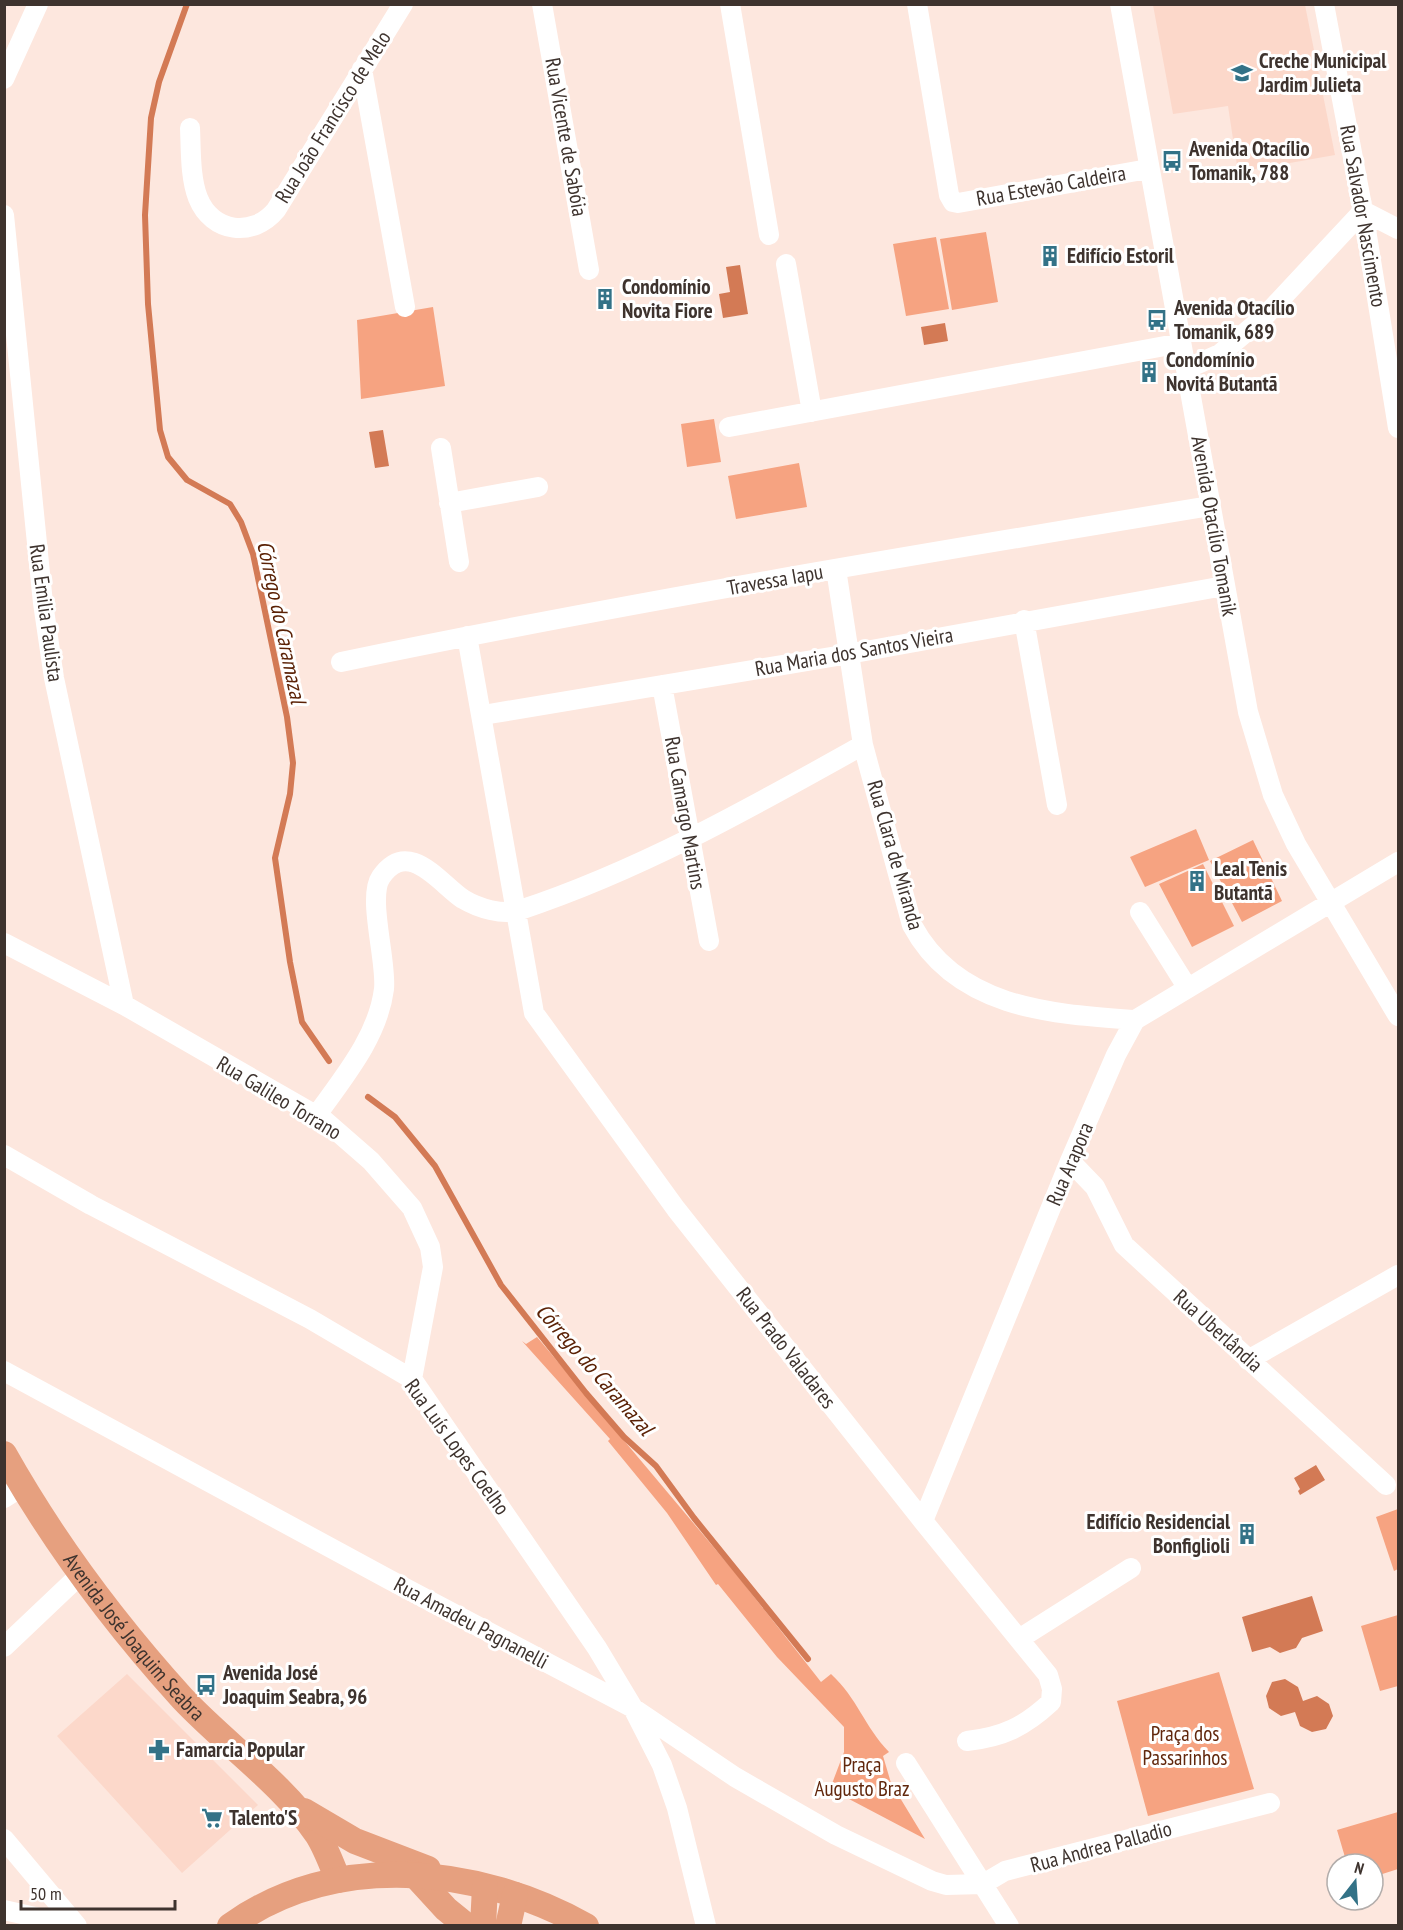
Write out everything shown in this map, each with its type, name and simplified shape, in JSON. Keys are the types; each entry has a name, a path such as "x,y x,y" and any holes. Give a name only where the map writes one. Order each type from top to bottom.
{"main road":[{"name":"Avenida José Joaquim Seabra","path":"4,1454 14,1492 184,1700 289,1801 317,1835 338,1880"},
{"name":"Avenida José Joaquim Seabra","path":"289,1801 356,1840 447,1877"},
{"path":"413,1873 446,1909 466,1926"},
{"path":"230,1926 243,1916 287,1895 338,1880 413,1873 447,1877 515,1895 549,1907 586,1926"},
{"path":"483,1926 485,1887"},
{"path":"508,1926 515,1895"}],"street":[{"path":"4,79 38,4"},
{"name":"Rua João Francisco de Melo","path":"190,128 198,198 208,214 224,225 251,228 271,217 403,4"},
{"name":"Rua Vicente de Sabóia","path":"542,4 589,270"},
{"path":"730,4 769,235"},
{"name":"Rua Estevão Caldeira","path":"917,4 949,195 953,202 958,203 1148,169"},
{"name":"Avenida Otacílio Tomanik","path":"1120,4 1148,169 1248,712 1273,795 1296,844 1398,1016"},
{"name":"Rua Salvador Nascimento","path":"1324,4 1364,211 1398,428"},
{"path":"362,69 405,307"},
{"path":"1186,369 1220,354 1265,316 1364,211 1398,230"},
{"name":"Rua Emilia Paulista","path":"4,215 43,603 54,678 124,1005"},
{"path":"786,264 812,412"},
{"path":"729,427 1181,343"},
{"path":"441,448 459,562"},
{"path":"449,503 538,487"},
{"name":"Travessa Iapu","path":"341,662 467,636 836,569 1210,506"},
{"name":"Rua Clara de Miranda","path":"836,569 863,745 912,926 921,943 950,971 992,997 1057,1014 1135,1020"},
{"name":"Rua Maria dos Santos Vieira","path":"483,715 849,654 1024,620 1224,586"},
{"path":"1024,620 1057,805"},
{"path":"467,636 517,911"},
{"name":"Rua Camargo Martins","path":"663,685 689,840 709,941"},
{"path":"316,1116 354,1062 371,1032 378,1011 384,974 375,894 381,876 398,864 412,862 432,871 463,898 489,909 517,911 689,840 863,745"},
{"name":"Rua Arapora","path":"922,1521 1070,1161 1116,1055 1135,1020 1329,901 1398,862"},
{"name":"Rua Prado Valadares","path":"517,911 534,1012 676,1209 922,1521 1048,1675 1052,1689 1051,1702 1038,1714 996,1738 966,1741"},
{"path":"1140,912 1187,987"},
{"name":"Rua Galileo Torrano","path":"4,943 124,1005 316,1116 350,1142 394,1187 412,1208 430,1247 432,1267 412,1379"},
{"name":"Rua Luís Lopes Coelho","path":"4,1155 91,1205 310,1319 412,1379 597,1648 633,1708 662,1765 677,1808 706,1926"},
{"name":"Rua Uberlândia","path":"1070,1161 1095,1187 1124,1245 1386,1485"},
{"path":"1248,1359 1398,1275"},
{"name":"Rua Amadeu Pagnanelli","path":"4,1371 390,1580 633,1708 735,1777 836,1834 933,1881"},
{"path":"1019,1639 1131,1568"},
{"path":"4,1647 82,1573"},
{"path":"906,1763 1009,1926"},
{"name":"Rua Andrea Palladio","path":"933,1881 958,1886 982,1884 1005,1872 1270,1803"},
{"path":"4,1839 76,1926"},
{"path":"4,1910 76,1926"}],"shaded area":[{"name":"Creche Municipal Jardim Julieta","path":"1153,5 1305,5 1335,155 1238,172 1228,106 1173,114"},
{"path":"740,265 748,314 723,318 719,294 730,292 726,267"},
{"path":"945,323 948,341 924,345 921,327"},
{"path":"383,430 389,466 375,468 369,432"},
{"path":"1316,1465 1325,1480 1300,1495 1298,1491 1300,1489 1294,1478"},
{"path":"1312,1596 1323,1631 1302,1638 1296,1648 1280,1653 1270,1647 1252,1652 1242,1617"},
{"path":"127,1674 258,1805 182,1873 57,1736"},
{"path":"1285,1679 1298,1687 1303,1701 1317,1696 1329,1704 1333,1716 1326,1729 1312,1732 1300,1726 1295,1712 1281,1716 1269,1708 1266,1696 1272,1682"}],"green space":[{"path":"986,232 998,302 952,310 940,239"},
{"path":"936,237 949,309 906,316 893,244"},
{"path":"433,307 445,386 361,399 357,320"},
{"path":"714,419 721,462 687,467 681,424"},
{"path":"799,463 807,507 736,519 728,476"},
{"path":"1196,829 1209,860 1145,887 1130,857"},
{"path":"1253,840 1282,901 1242,922 1210,861"},
{"path":"1203,864 1234,926 1192,947 1159,884"},
{"name":"Praça Augusto Braz","path":"537,1337 737,1575 821,1682 831,1674 848,1693 889,1752 883,1756 891,1783 925,1839 830,1789 844,1752 844,1727 777,1657 718,1584 716,1585 667,1513 608,1441 610,1439 522,1341 526,1344"},
{"path":"1398,1509 1398,1569 1394,1571 1376,1517"},
{"path":"1398,1615 1398,1686 1380,1691 1361,1626"},
{"name":"Praça dos Passarinhos","path":"1219,1672 1254,1789 1148,1816 1117,1701"},
{"path":"1398,1812 1398,1869 1385,1873 1385,1852 1343,1852 1337,1830"}],"waterway":[{"name":"Córrego do Caramazal","path":"187,4 159,82 151,118 145,215 148,304 160,430 168,457 187,480 230,504 241,522 253,554 287,717 293,763 290,794 275,858 290,962 302,1022 329,1061"},
{"name":"Córrego do Caramazal","path":"368,1097 395,1117 435,1166 501,1285 586,1393 624,1437 656,1466 694,1518 808,1659"}],"place":[{"name":"Creche Municipal Jardim Julieta","path":"1242,73"},
{"name":"Avenida Otacílio Tomanik, 788","path":"1172,161"},
{"name":"Edifício Estoril","path":"1050,256"},
{"name":"Condomínio Novita Fiore","path":"605,299"},
{"name":"Avenida Otacílio Tomanik, 689","path":"1157,320"},
{"name":"Condomínio Novitá Butantã","path":"1149,372"},
{"name":"Leal Tenis Butantã","path":"1197,881"},
{"name":"Edifício Residencial Bonfiglioli","path":"1247,1534"},
{"name":"Avenida José Joaquim Seabra, 96","path":"206,1685"},
{"name":"Famarcia Popular","path":"159,1750"},
{"name":"Talento'S","path":"212,1818"}]}
